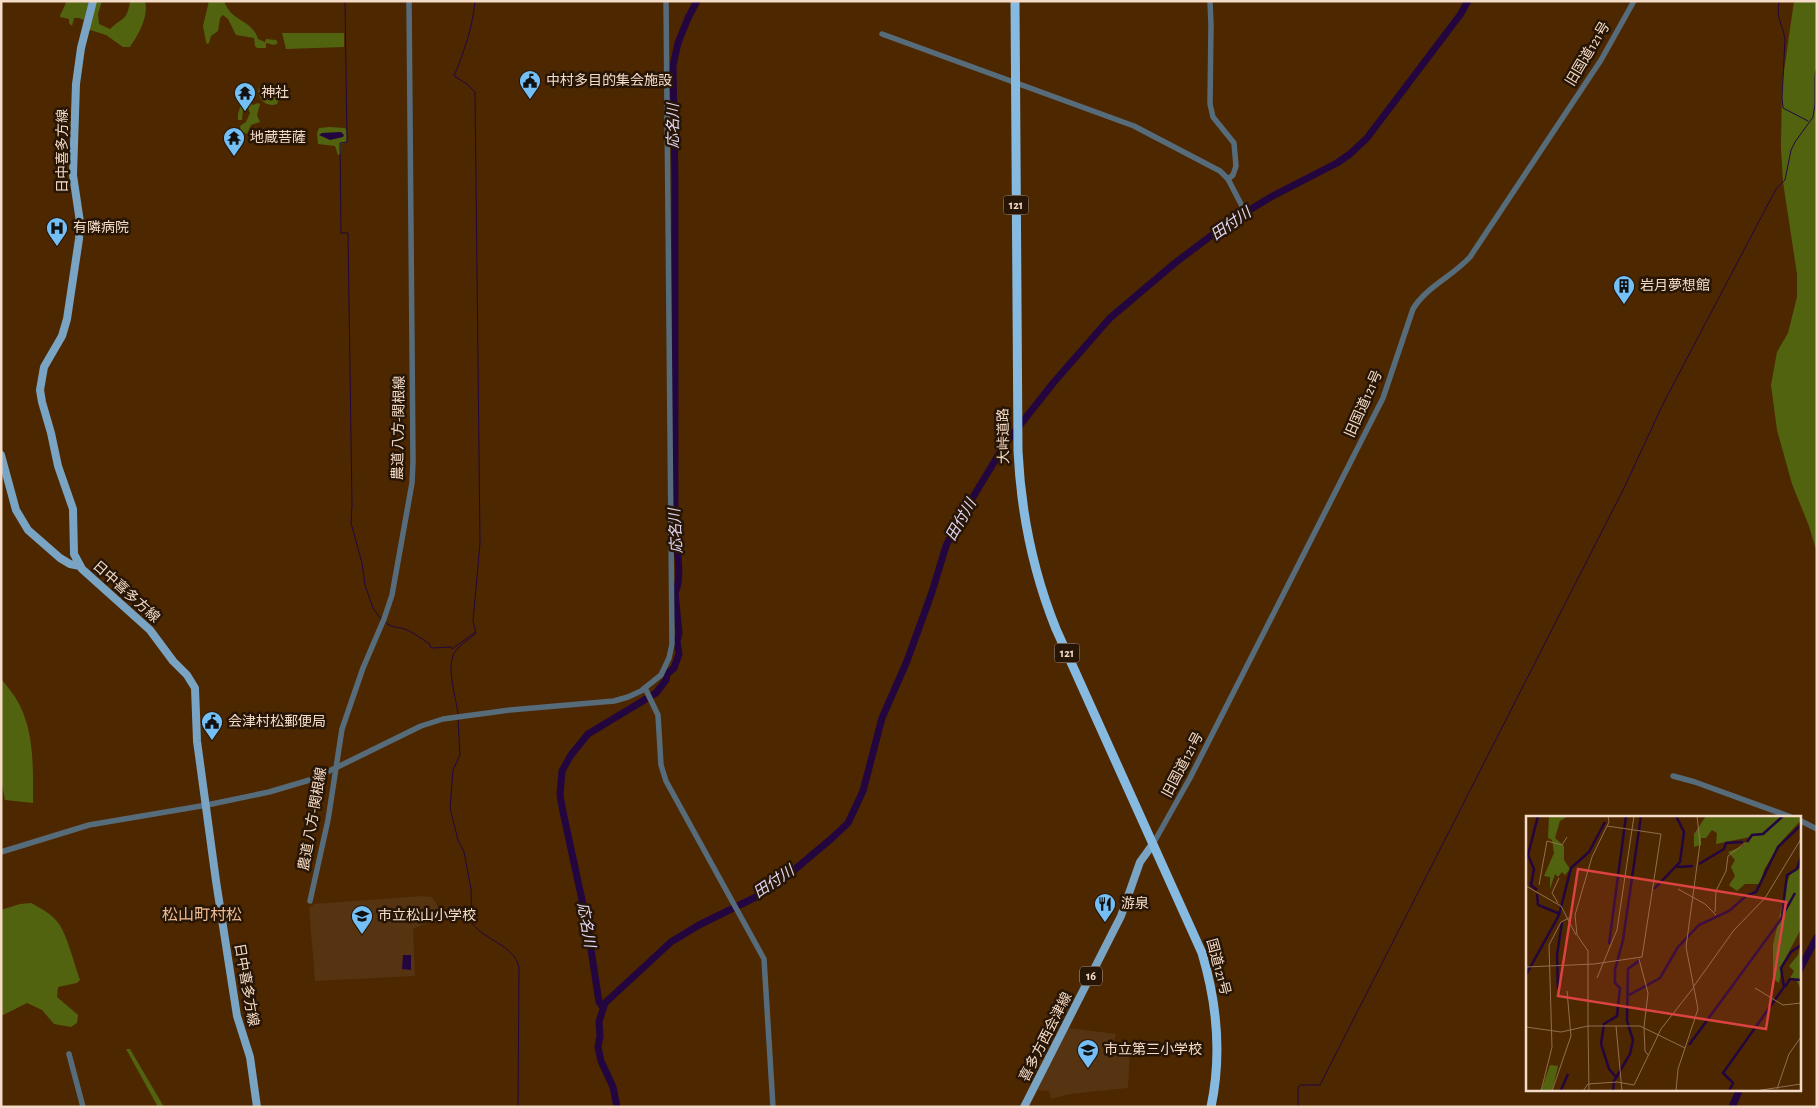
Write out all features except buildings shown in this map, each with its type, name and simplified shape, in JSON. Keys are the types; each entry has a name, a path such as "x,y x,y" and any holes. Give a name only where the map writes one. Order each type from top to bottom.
{"highway":[{"name":"大峠道路","path":"1015,1 1018,451 1021,491 1028,538 1048,607 1106,742 1153,844"},
{"name":"国道121号","path":"1153,844 1196,939 1208,977 1217,1044 1216,1079 1212,1107"}],"main road":[{"name":"日中喜多方線","path":"94,1 81,48 76,84 73,175 80,222 79,240 67,319 62,336 44,367 40,390 58,466 73,509 73,549 80,566 150,630 172,661 194,684 196,693 196,733 216,880 237,1016 250,1057 257,1107"},
{"path":"1,455 16,510 28,530 60,558 70,564 80,566"},
{"name":"喜多方西会津線","path":"1024,1107 1121,916 1140,862 1153,844"}],"street":[{"name":"農道 八方-関根線","path":"310,901 328,820 342,729 362,668 384,619 392,595 412,483 409,1"},
{"path":"1,852 89,825 207,806 269,792 335,770 414,729 443,719 510,710 614,701 646,690 661,675 669,658 672,644 666,1"},
{"path":"1210,1 1210,104 1213,117 1234,143 1236,166 1233,175 1228,178"},
{"name":"旧国道121号","path":"1153,844 1190,778 1383,398 1413,309 1421,299 1470,257 1601,60 1634,1"},
{"path":"882,34 1134,126 1220,171 1228,178 1242,206"},
{"path":"646,690 658,715 661,764 664,778 764,959 773,1107"},
{"path":"1674,776 1788,816"},
{"path":"1800,820 1817,829"},
{"path":"69,1054 83,1107"}],"shaded area":[{"path":"341,132 344,135 343,137 330,140 319,135 322,133"},
{"name":"市立松山小学校","path":"421,896 432,897 443,915 413,929 415,976 315,981 309,908 314,904"},
{"path":"403,955 411,955 411,970 402,969"},
{"name":"市立第三小学校","path":"1068,1028 1116,1034 1113,1046 1130,1049 1128,1088 1070,1094 1051,1099 1049,1091 1037,1090"}],"green space":[{"path":"66,1 89,1 84,20 74,18 72,26 69,23 69,19 60,17"},
{"path":"97,1 102,1 98,14 99,24 110,29 124,18 130,1 145,1 144,19 130,47 123,47 106,35 90,30 88,26"},
{"path":"209,1 224,1 231,13 251,28 258,39 265,42 266,39 276,40 278,43 274,45 266,43 266,48 257,48 254,38 236,35 228,19 223,15 220,18 218,31 211,36 207,44 203,26"},
{"path":"1794,1 1817,1 1817,553 1809,526 1792,484 1777,430 1771,385 1777,352 1788,333 1797,297 1797,274 1783,182 1781,147 1782,85"},
{"path":"282,33 344,33 344,47 286,49"},
{"path":"262,85 272,97 275,96 275,93 284,94 284,96 280,97 277,104 269,105 260,98 258,91"},
{"path":"242,101 253,105 260,104 257,115 260,122 251,125 247,134 241,131 240,126 246,122 250,113 248,108 243,110 242,120 238,120"},
{"path":"319,128 345,128 347,131 347,142 341,144 341,154 338,155 335,146 318,144 317,133"},
{"path":"1,679 22,709 26,722 32,748 33,803 5,800 1,780"},
{"path":"31,903 43,909 59,924 65,935 80,980 77,983 58,987 57,997 78,1015 77,1023 71,1027 54,1024 42,1010 27,1003 1,1016 1,910 20,904"},
{"path":"126,1049 130,1049 164,1107 158,1107"}],"waterway":[{"path":"345,1 347,142 340,143 341,233 348,233 351,523 362,563 365,585 373,608 381,619"},
{"path":"475,1 467,39 454,76 467,84 475,92 480,543 473,621 476,633"},
{"name":"応名川","path":"603,1007 599,1002 587,923 560,795 562,771 571,755 588,734 656,693 666,680 667,674 674,668 679,654 675,593 679,570 675,526 675,180 673,66 678,43 697,1"},
{"name":"田付川","path":"617,1107 613,1087 601,1061 598,1047 600,1036 599,1022 605,1003 671,942 699,925 758,896 781,881 848,823 863,791 882,718 907,661 932,592 946,546 955,527 1005,444 1054,382 1110,318 1175,263 1228,223 1271,197 1337,163 1367,138 1460,15 1468,1"},
{"path":"1779,1 1779,17 1785,39 1783,108 1808,121"},
{"path":"1298,1107 1298,1087 1301,1085 1320,1085 1624,488 1663,404 1776,189 1785,180 1791,150 1813,117 1817,66"},
{"path":"386,623 405,629 430,644 431,648 451,647 452,649 476,633"},
{"path":"458,714 451,663 457,649 475,634"},
{"path":"458,720 460,755 453,770 450,808 458,840 464,852 471,889 472,923 477,929 511,953 519,967 518,1107"},
{"path":"1800,969 1817,937"},
{"path":"1732,1107 1740,1090"}],"place":[{"name":"中村多目的集会施設","path":"530,100"},
{"name":"神社","path":"245,112"},
{"name":"地蔵菩薩","path":"234,157"},
{"name":"有隣病院","path":"57,247"},
{"name":"岩月夢想館","path":"1624,305"},
{"name":"会津村松郵便局","path":"212,741"},
{"name":"游泉","path":"1105,923"},
{"name":"市立松山小学校","path":"362,935"},
{"name":"市立第三小学校","path":"1088,1069"}],"district":[{"name":"松山町村松","path":"202,915"}]}
